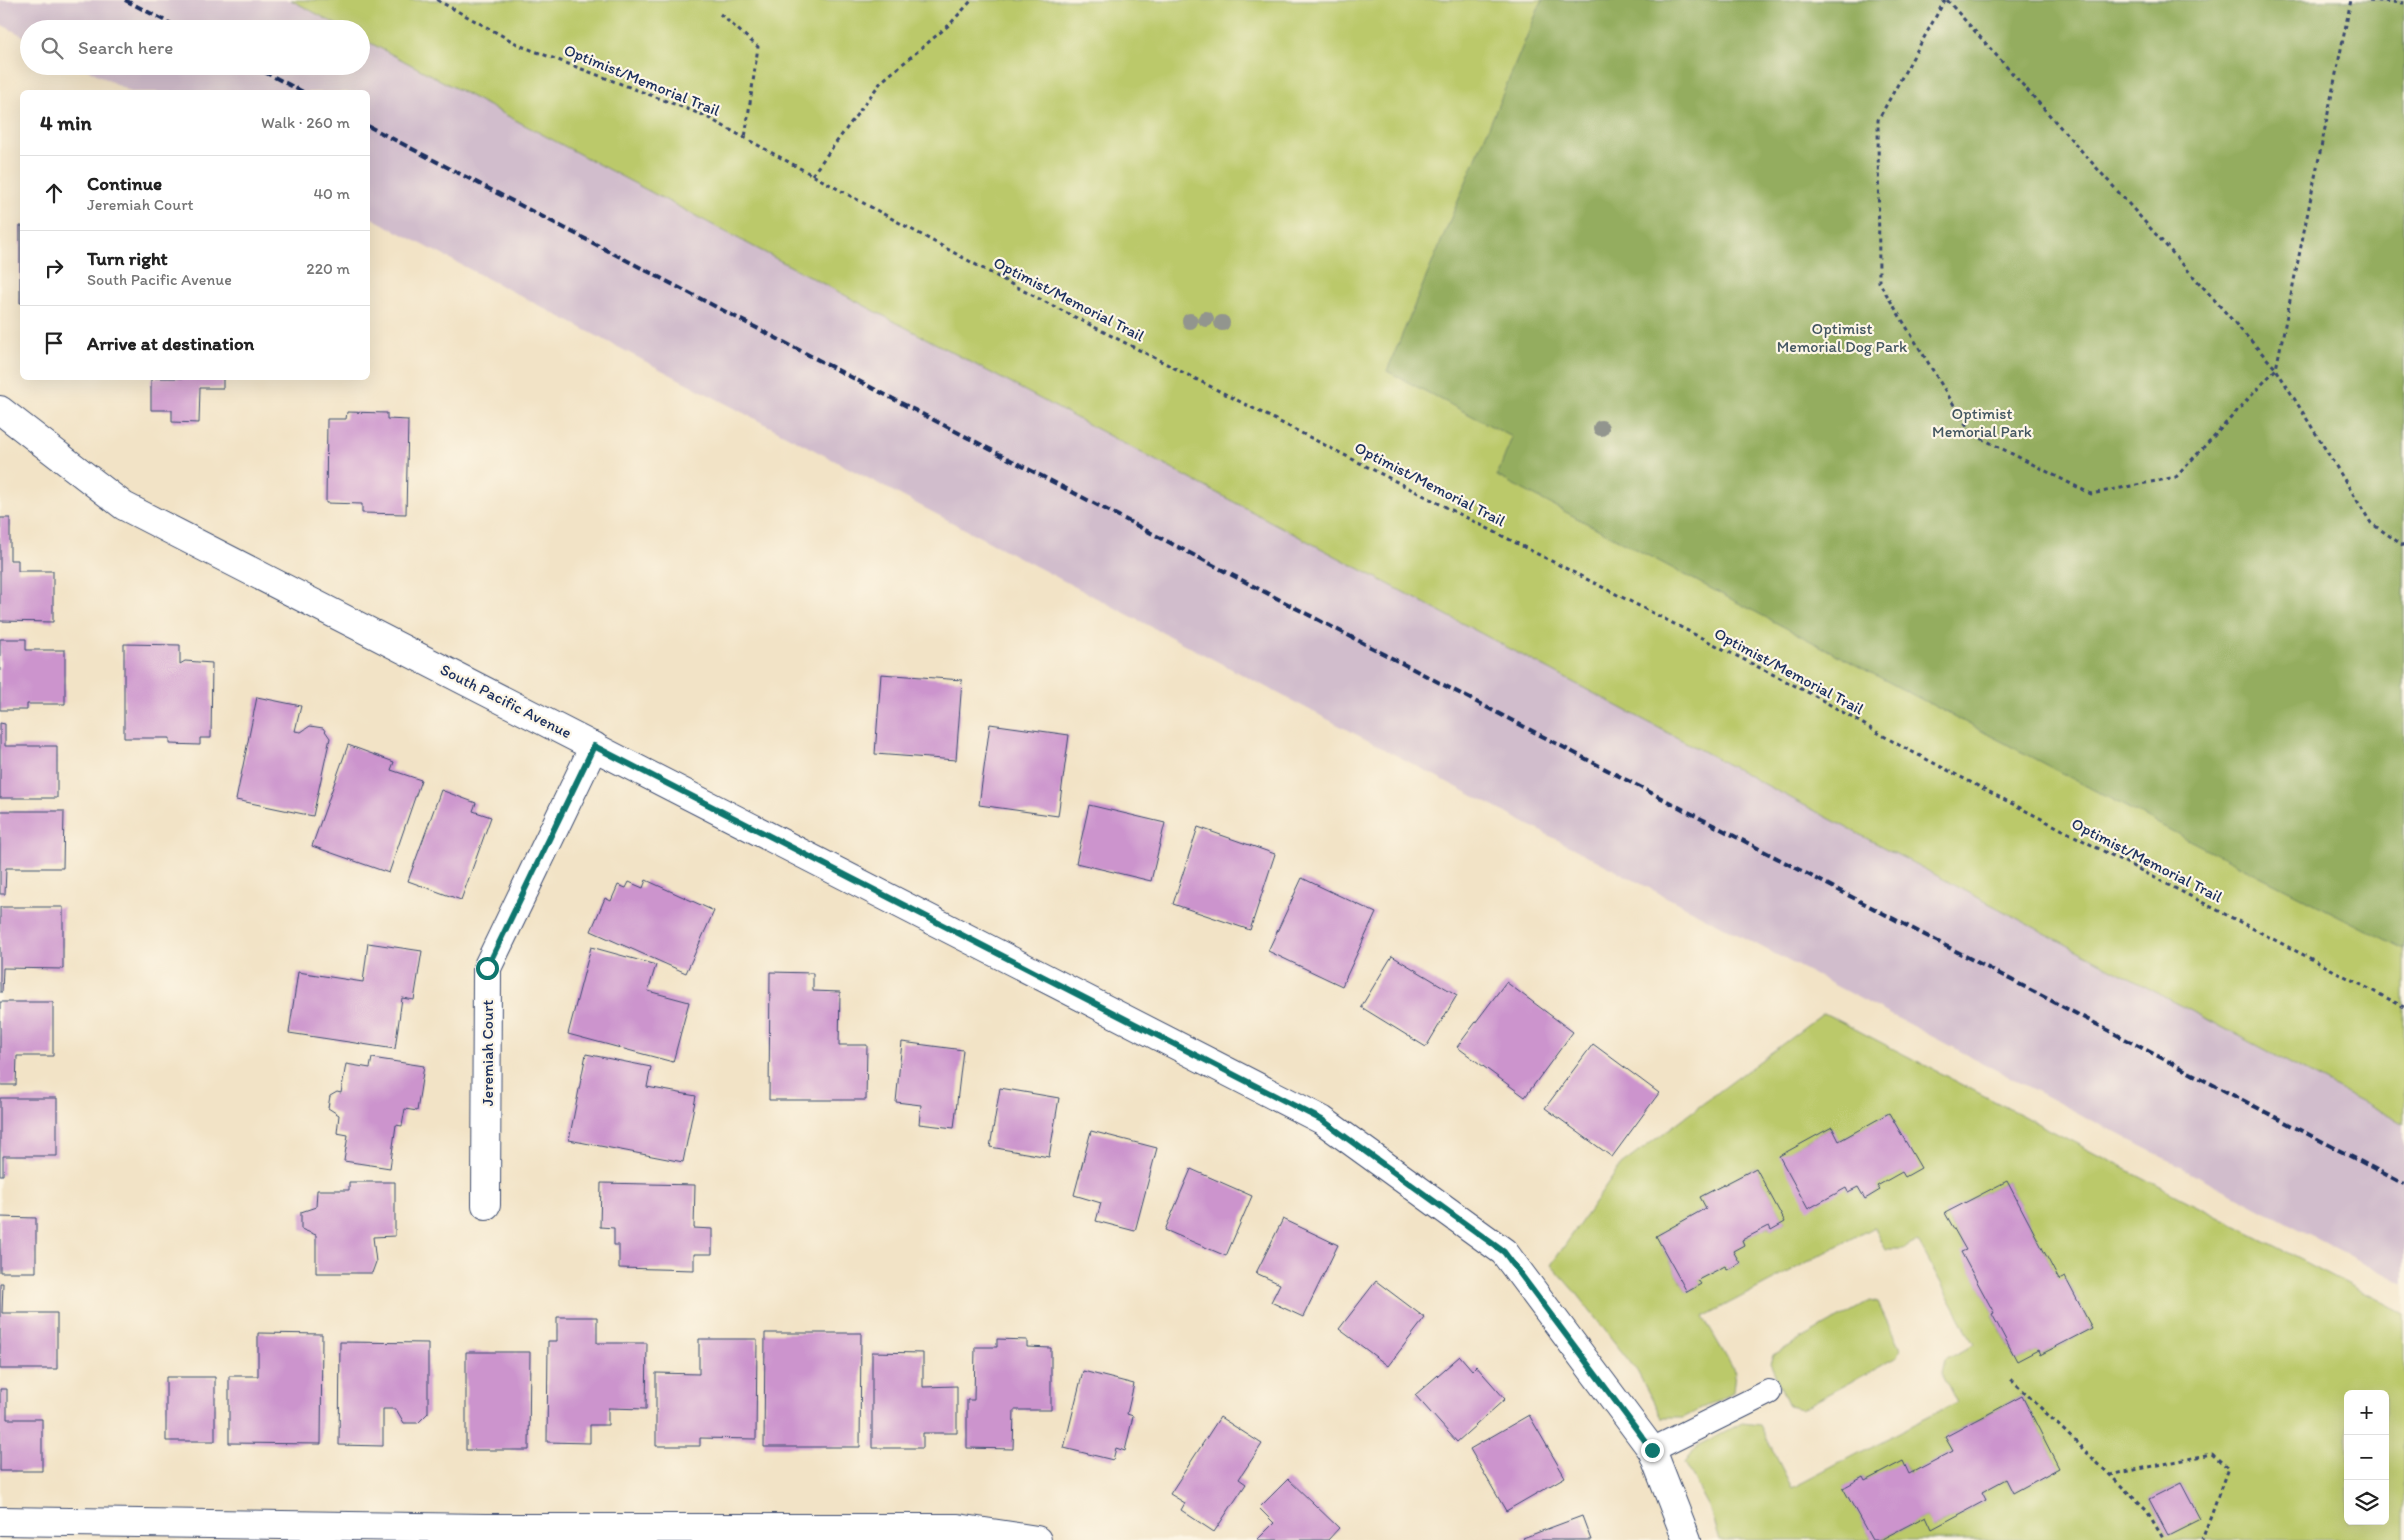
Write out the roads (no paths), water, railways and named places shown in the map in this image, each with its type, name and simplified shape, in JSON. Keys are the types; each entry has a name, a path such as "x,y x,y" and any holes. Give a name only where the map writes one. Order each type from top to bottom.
{"street":[{"name":"South Pacific Avenue","path":"0,410 124,506 1322,1120 1504,1252 1652,1450 1687,1540"},
{"name":"Jeremiah Court","path":"486,1204 487,968 594,746"},
{"path":"0,1521 485,1534 958,1528 1037,1540"}],"lane":[{"path":"1652,1450 1769,1392"}],"railway":[{"path":"125,0 164,20"},
{"path":"270,75 299,90"},
{"path":"370,127 2404,1184"}],"park label":[{"name":"Optimist Memorial Dog Park","path":"1842,337"},
{"name":"Optimist Memorial Park","path":"1982,422"}]}
